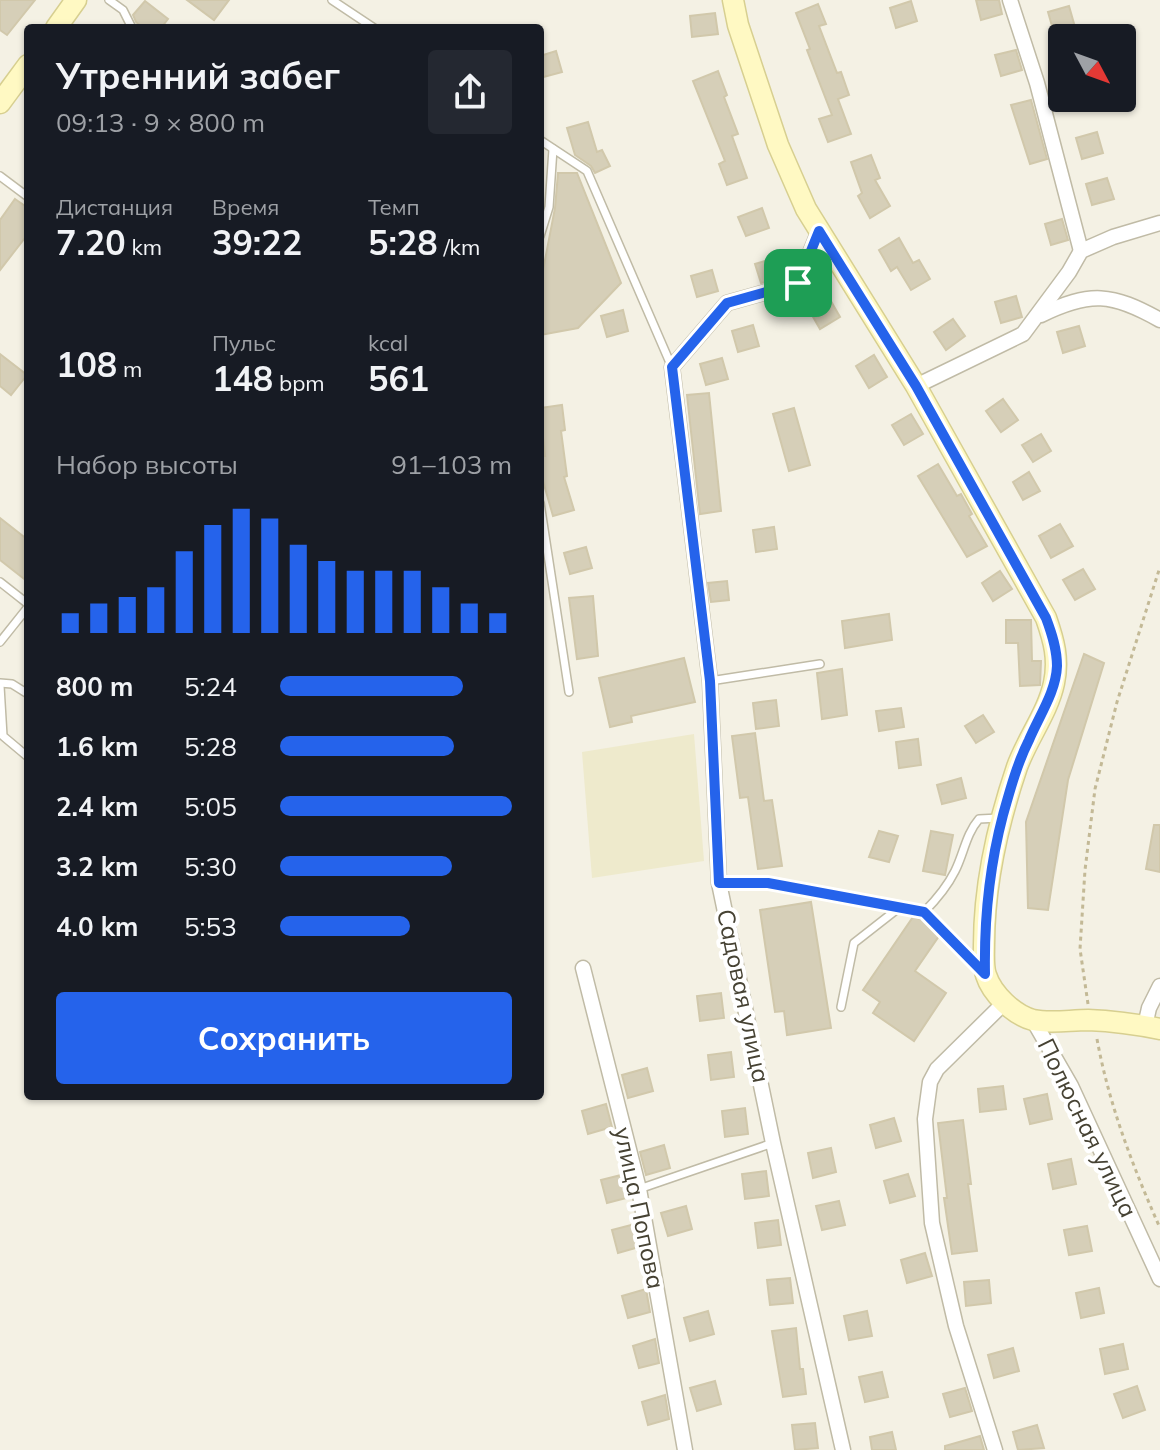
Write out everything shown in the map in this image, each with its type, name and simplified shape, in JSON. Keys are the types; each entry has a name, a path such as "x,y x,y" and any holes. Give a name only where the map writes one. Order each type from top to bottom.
{"street":[{"path":"59,24 76,0"},
{"path":"733,0 738,25 778,145 806,209 916,386 1046,618 1055,645 1057,668 1053,688 1018,765 989,878 984,918 985,974 992,988 1005,1002 1033,1020 1093,1021 1156,1029 1149,1008 1160,986"},
{"path":"1010,0 1037,83 1081,251"},
{"path":"0,103 24,70"},
{"path":"916,386 1023,334 1081,251 1113,237 1160,223"},
{"path":"672,367 727,303 798,283 819,231"},
{"path":"1037,317 1068,301 1094,297 1133,306 1160,320"},
{"name":"Садовая улица","path":"672,367 710,681 719,883 773,1143 843,1450"},
{"name":"улица Попова","path":"583,968 639,1189 685,1450"},
{"path":"995,1450 956,1326 932,1223 925,1119 930,1082 937,1069 1005,1002"},
{"name":"Полюсная улица","path":"1033,1020 1071,1086 1160,1279"}],"lane":[{"path":"109,0 123,10 130,24"},
{"path":"332,0 368,24"},
{"path":"544,143 587,171 672,367"},
{"path":"544,223 549,207 553,149"},
{"path":"0,176 24,194"},
{"path":"544,529 569,692"},
{"path":"0,582 24,602"},
{"path":"0,642 24,610"},
{"path":"710,681 820,664"},
{"path":"24,692 12,684 0,685 3,736 24,754"},
{"path":"924,912 941,894 955,872 971,828 979,819 1002,818"},
{"path":"719,883 768,883 924,912 985,974"},
{"path":"841,1007 854,943 900,907"},
{"path":"639,1189 773,1143"}],"path":[{"path":"1160,567 1103,754 1090,821 1080,949 1103,1071 1125,1144 1160,1228"}],"shaded area":[{"path":"694,734 704,861 592,878 582,752"}],"building":[{"path":"0,0 35,0 7,35 0,30"},
{"path":"187,0 229,0 214,20"},
{"path":"976,0 999,0 1002,14 981,20"},
{"path":"145,1 168,19 164,24 138,24 133,15"},
{"path":"911,1 917,21 896,28 890,8"},
{"path":"818,4 826,24 819,26 849,95 838,99 851,134 828,142 819,119 832,115 796,13"},
{"path":"1069,6 1074,24 1051,24 1048,12"},
{"path":"715,13 718,34 692,37 690,16"},
{"path":"1016,50 1022,70 1001,76 995,55"},
{"path":"556,51 562,72 544,77 544,55"},
{"path":"718,71 738,134 732,136 747,178 727,185 719,164 725,161 693,81"},
{"path":"1031,100 1047,159 1030,164 1011,105"},
{"path":"588,122 597,152 602,150 610,166 595,173 591,166 575,155 567,128"},
{"path":"1097,132 1103,153 1082,159 1076,138"},
{"path":"871,155 880,178 875,180 890,206 870,218 858,196 862,193 851,162"},
{"path":"558,173 577,173 621,283 578,328 544,334 544,265"},
{"path":"1107,178 1114,199 1092,205 1086,184"},
{"path":"15,199 24,205 24,239 0,270 0,220"},
{"path":"762,208 769,228 746,236 738,217"},
{"path":"1062,219 1068,240 1051,245 1045,224"},
{"path":"899,238 913,263 919,260 930,279 911,290 897,267 891,271 879,250"},
{"path":"775,258 781,278 761,283 755,264"},
{"path":"712,270 718,291 697,297 691,276"},
{"path":"828,296 840,317 820,329 808,308"},
{"path":"1016,296 1022,317 1001,323 995,302"},
{"path":"623,310 628,331 607,337 601,316"},
{"path":"953,319 965,336 946,350 934,332"},
{"path":"753,325 759,346 738,352 732,331"},
{"path":"1079,326 1085,346 1063,353 1057,332"},
{"path":"0,354 24,373 24,379 11,395 0,386"},
{"path":"874,355 887,377 869,388 856,366"},
{"path":"722,358 728,379 706,385 700,364"},
{"path":"709,393 721,511 700,514 687,395"},
{"path":"1003,399 1018,420 1001,432 986,411"},
{"path":"562,405 565,430 561,431 567,476 564,477 574,510 553,516 544,484 544,407"},
{"path":"794,408 810,465 789,471 773,414"},
{"path":"911,414 923,434 904,445 892,425"},
{"path":"1041,434 1051,451 1033,462 1022,445"},
{"path":"938,464 957,496 961,494 972,514 969,516 987,546 967,557 918,476"},
{"path":"1029,472 1040,491 1023,500 1013,482"},
{"path":"0,518 24,537 24,579 0,560"},
{"path":"1060,524 1073,546 1051,558 1039,536"},
{"path":"774,527 777,549 756,552 753,530"},
{"path":"586,547 592,568 570,574 564,553"},
{"path":"1083,569 1095,589 1075,600 1063,580"},
{"path":"1000,571 1012,589 993,601 982,583"},
{"path":"727,581 729,600 711,602 708,583"},
{"path":"593,596 598,656 577,659 569,598"},
{"path":"889,614 892,640 845,648 842,621"},
{"path":"1006,620 1031,620 1032,661 1041,661 1040,685 1020,686 1018,643 1006,643"},
{"path":"1084,654 1104,663 1068,780 1048,910 1028,908 1026,822"},
{"path":"684,658 695,702 631,716 632,722 610,727 599,678"},
{"path":"842,669 847,715 822,719 817,673"},
{"path":"776,700 779,726 756,729 753,703"},
{"path":"901,708 904,727 879,731 876,711"},
{"path":"983,715 994,732 976,743 965,726"},
{"path":"755,733 764,801 772,800 782,866 758,869 748,797 740,798 732,736"},
{"path":"918,739 921,765 899,768 896,742"},
{"path":"961,778 966,798 942,804 937,785"},
{"path":"1154,825 1160,825 1160,872 1146,869"},
{"path":"879,831 898,836 889,862 869,857"},
{"path":"931,831 953,835 945,875 923,871"},
{"path":"811,902 831,1028 787,1035 784,1011 775,1012 760,910"},
{"path":"913,917 923,920 939,936 915,971 946,993 914,1041 873,1013 880,1002 863,990"},
{"path":"721,993 724,1018 700,1021 697,996"},
{"path":"731,1052 734,1077 711,1080 708,1055"},
{"path":"647,1068 653,1091 628,1098 622,1075"},
{"path":"1003,1086 1006,1109 980,1112 978,1089"},
{"path":"1047,1094 1052,1119 1030,1124 1024,1099"},
{"path":"606,1104 612,1127 588,1134 582,1111"},
{"path":"745,1108 748,1134 725,1137 722,1111"},
{"path":"894,1118 901,1141 876,1148 870,1125"},
{"path":"963,1120 977,1251 952,1254 938,1123"},
{"path":"664,1145 670,1168 646,1175 640,1152"},
{"path":"831,1148 836,1172 813,1178 808,1153"},
{"path":"1071,1159 1076,1184 1053,1189 1048,1164"},
{"path":"766,1171 769,1196 745,1199 742,1174"},
{"path":"625,1174 630,1197 607,1203 601,1180"},
{"path":"908,1174 915,1196 890,1203 884,1181"},
{"path":"839,1201 845,1225 822,1230 816,1206"},
{"path":"686,1206 692,1229 668,1236 661,1213"},
{"path":"778,1220 781,1245 758,1248 755,1223"},
{"path":"635,1224 639,1247 618,1253 612,1230"},
{"path":"1087,1226 1092,1251 1069,1255 1064,1230"},
{"path":"925,1253 932,1276 907,1283 901,1260"},
{"path":"790,1278 793,1303 770,1305 767,1280"},
{"path":"989,1280 991,1303 966,1306 964,1282"},
{"path":"1099,1288 1104,1313 1081,1318 1076,1293"},
{"path":"646,1289 650,1312 628,1318 622,1296"},
{"path":"708,1311 714,1334 690,1341 684,1318"},
{"path":"867,1311 872,1336 849,1340 844,1316"},
{"path":"796,1328 806,1394 783,1397 772,1331"},
{"path":"655,1339 659,1363 639,1368 633,1346"},
{"path":"1123,1344 1128,1369 1105,1374 1100,1349"},
{"path":"1013,1348 1019,1371 994,1378 988,1355"},
{"path":"882,1372 888,1397 865,1402 859,1377"},
{"path":"715,1381 721,1404 697,1411 690,1388"},
{"path":"1137,1386 1145,1410 1123,1418 1114,1394"},
{"path":"965,1388 972,1411 950,1417 943,1394"},
{"path":"665,1395 669,1419 648,1425 642,1402"},
{"path":"815,1423 818,1448 795,1450 792,1425"},
{"path":"1037,1425 1044,1448 1018,1450 1013,1432"},
{"path":"892,1432 896,1450 872,1450 870,1437"},
{"path":"980,1436 984,1450 945,1450 945,1446"}],"route":[{"path":"819,231 916,386 1046,618 1055,645 1057,668 1053,688 1018,765 989,878 984,918 985,974 924,912 768,883 719,883 710,681 672,367 727,303 798,283 819,231"}]}
